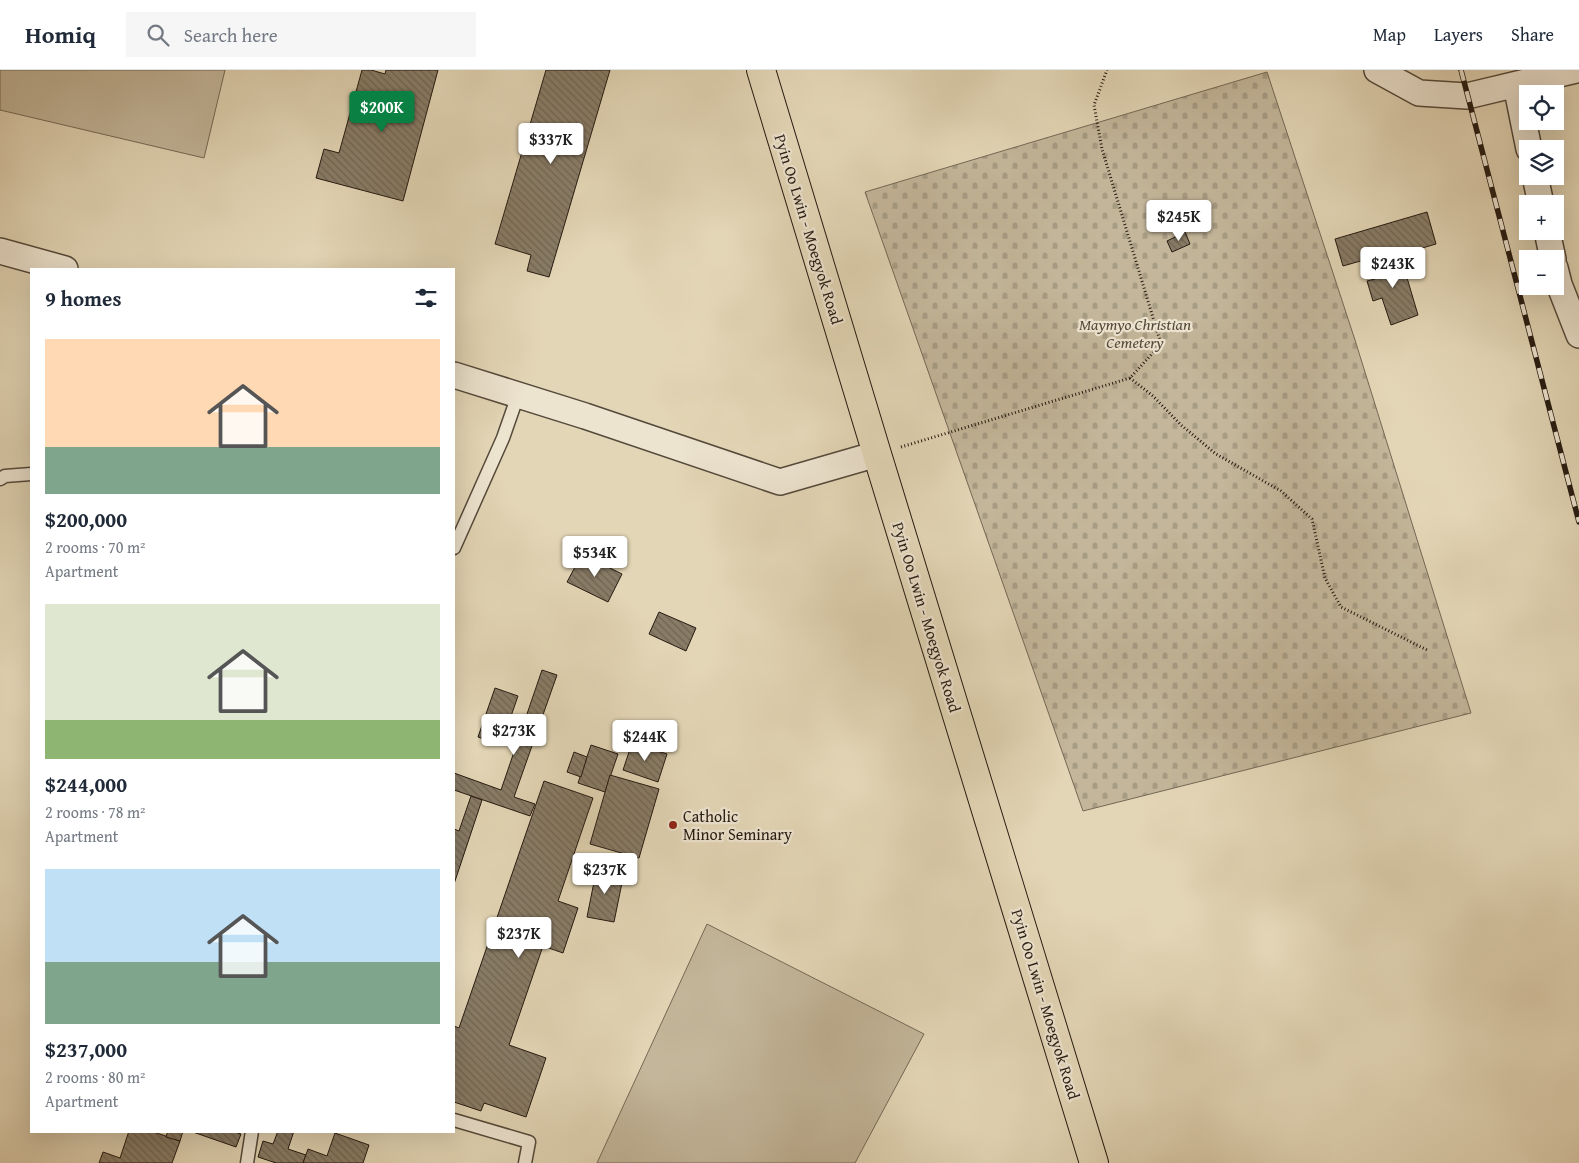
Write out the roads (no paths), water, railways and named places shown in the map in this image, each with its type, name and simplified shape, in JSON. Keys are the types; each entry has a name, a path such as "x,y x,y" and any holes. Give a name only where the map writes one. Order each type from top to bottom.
{"main road":[{"name":"Pyin Oo Lwin - Moegyok Road","path":"761,70 1094,1163"}],"street":[{"path":"1377,70 1418,92 1468,96 1576,70"},
{"path":"1516,85 1527,140"},
{"path":"0,251 61,268"},
{"path":"1563,295 1579,335"},
{"path":"455,375 780,482 877,454"}],"lane":[{"path":"455,546 503,438 518,395"},
{"path":"0,479 5,476 30,474"},
{"path":"455,1120 529,1142 525,1163"},
{"path":"247,1163 252,1133"}],"railway":[{"path":"1461,70 1579,522"}],"place":[{"name":"Catholic Minor Seminary","path":"673,825"}],"park label":[{"name":"Maymyo Christian Cemetery","path":"1135,333"}]}
